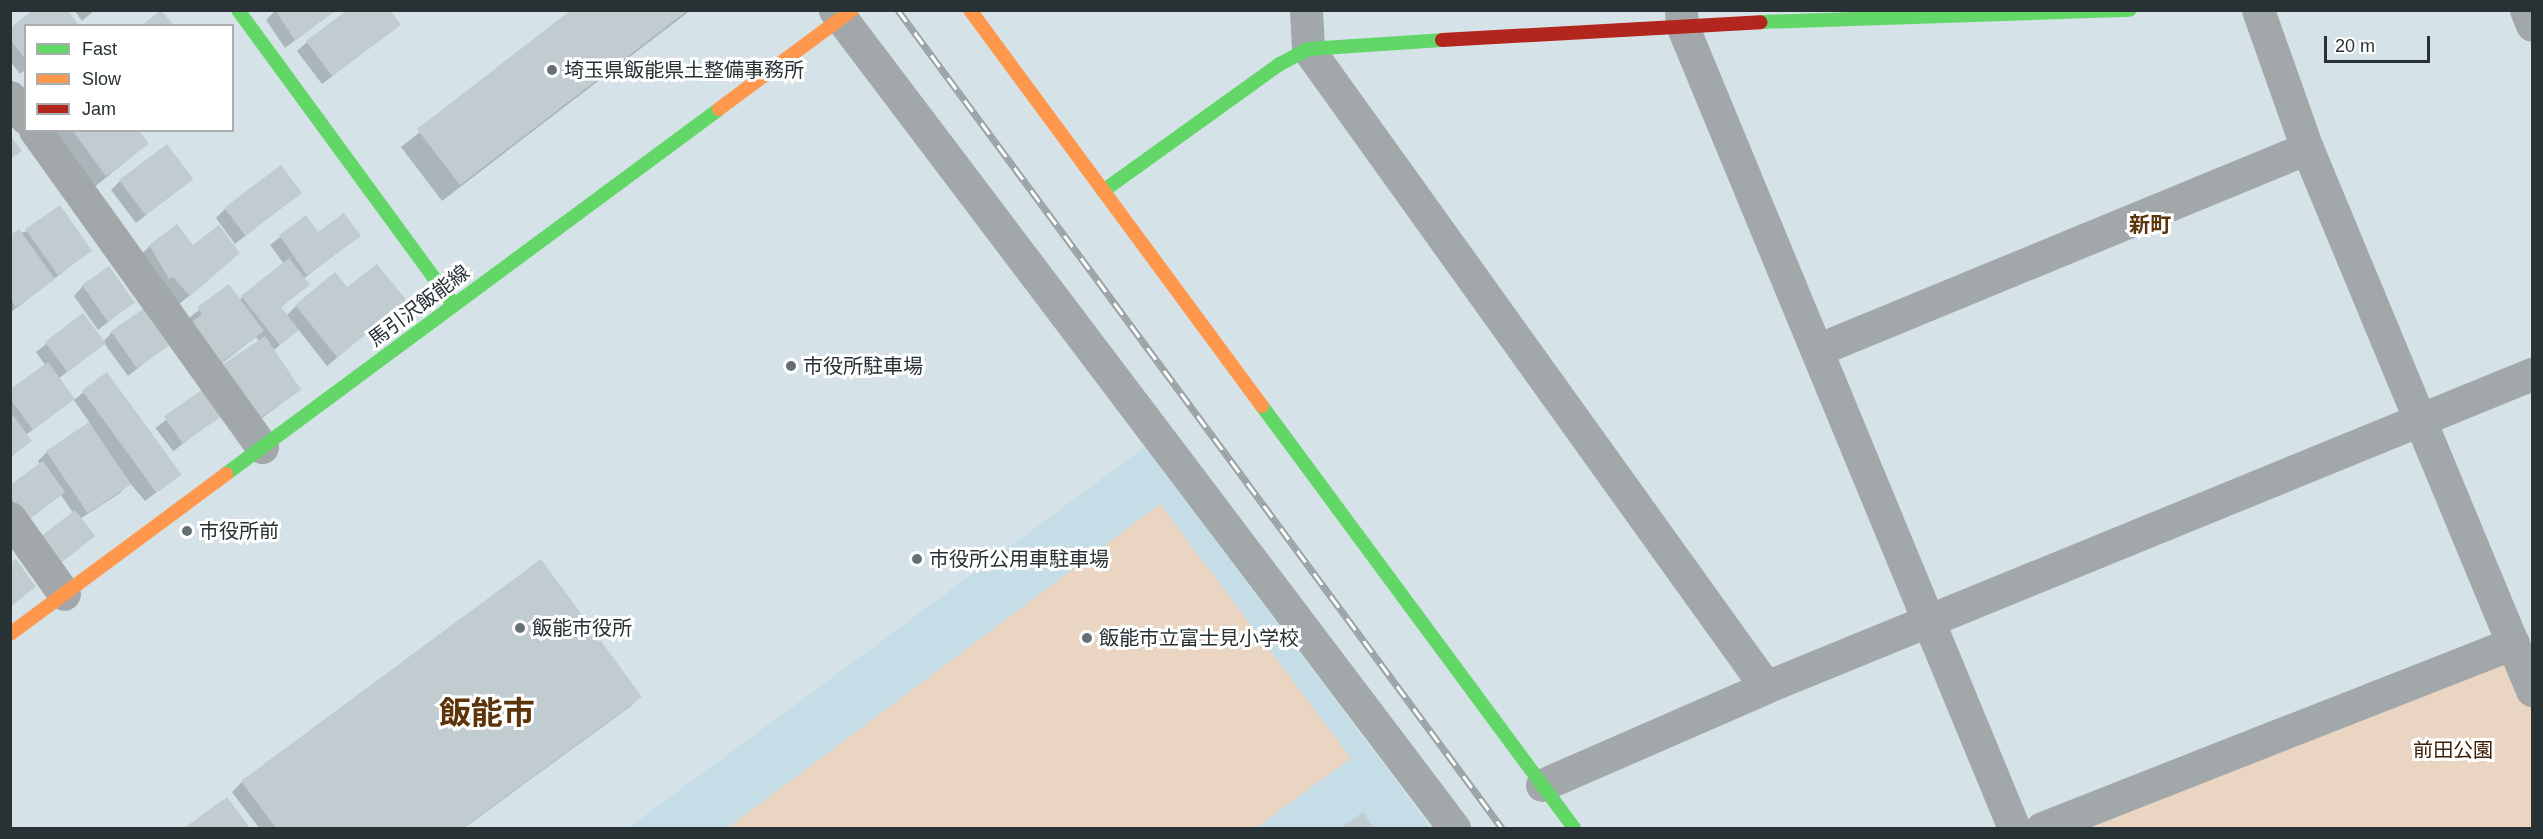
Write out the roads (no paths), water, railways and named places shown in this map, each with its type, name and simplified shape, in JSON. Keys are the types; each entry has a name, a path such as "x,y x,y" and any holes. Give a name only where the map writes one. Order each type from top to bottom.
{"street":[{"path":"238,10 454,305"},
{"path":"970,10 1574,828"},
{"path":"1306,10 1308,49 1766,687"},
{"path":"1103,191 1281,64 1308,49 1682,18 2130,10"},
{"path":"2258,10 2307,148 2532,690"},
{"path":"2526,10 2532,25"},
{"path":"843,13 1454,828"},
{"name":"馬引沢飯能線","path":"10,634 843,13"},
{"path":"1682,18 1816,350 2014,828"},
{"path":"10,97 24,115"},
{"path":"36,132 262,447"},
{"path":"1816,350 2307,148"},
{"path":"1542,785 1766,687 2532,374"},
{"path":"10,519 64,594"},
{"path":"2042,828 2513,643"}],"railway":[{"path":"898,10 1502,828"}],"place":[{"name":"埼玉県飯能県土整備事務所","path":"552,70"},
{"name":"市役所駐車場","path":"791,366"},
{"name":"市役所前","path":"187,531"},
{"name":"市役所公用車駐車場","path":"917,559"},
{"name":"飯能市役所","path":"520,628"},
{"name":"飯能市立富士見小学校","path":"1087,638"}],"district":[{"name":"新町","path":"2150,225"},
{"name":"飯能市","path":"487,713"}],"park label":[{"name":"前田公園","path":"2453,750"}]}
